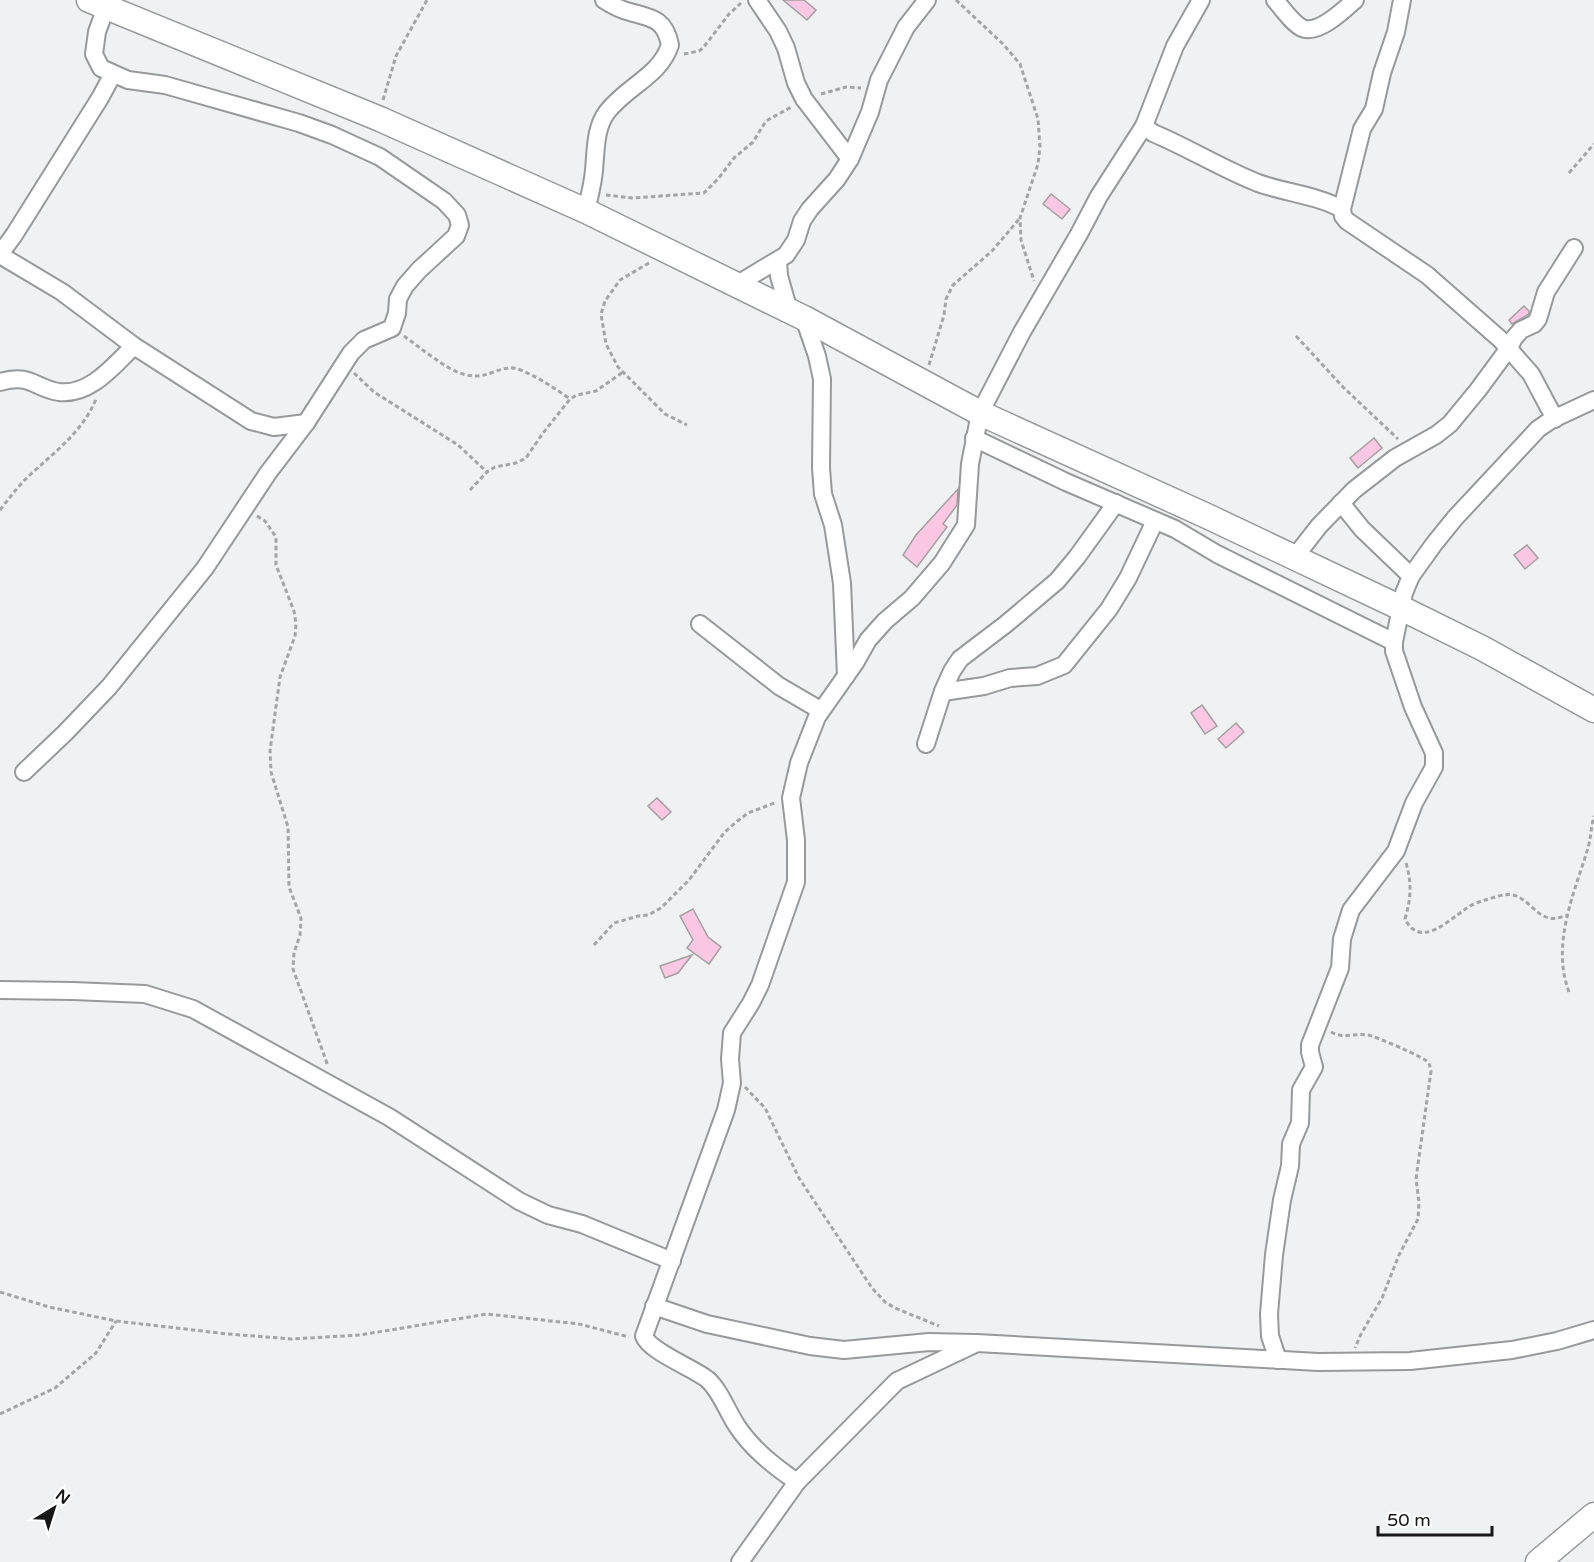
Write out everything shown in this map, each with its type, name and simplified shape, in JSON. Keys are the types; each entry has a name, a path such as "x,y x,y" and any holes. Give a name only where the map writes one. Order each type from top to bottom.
{"main road":[{"path":"97,4 587,202 671,253 796,314 980,412 1401,608 1482,648 1594,710"},
{"path":"1538,1562 1594,1515"}],"street":[{"path":"587,202 594,172 598,131 602,120 608,110 651,73 666,56 670,45 664,27 646,15 628,12 604,0"},
{"path":"757,0 778,31 804,99 850,159"},
{"path":"736,285 786,255 796,240 802,220 837,179 850,159 870,112 877,87 906,27 927,0"},
{"path":"796,1482 764,1458 744,1435 711,1383 648,1344 645,1336 731,1094 732,1033 760,985 796,882 796,840 791,798 799,762 820,710 846,676 868,640 919,590 952,549 966,525 970,464 980,412 1100,196 1144,126 1175,46 1201,0"},
{"path":"1275,0 1299,26 1307,29 1327,23 1355,0"},
{"path":"1402,0 1396,32 1382,73 1374,109 1362,129 1342,209 1343,216 1347,221 1427,274 1509,348 1532,374 1555,419"},
{"path":"24,772 66,733 109,687 205,568 244,508 306,423 346,360 364,340 392,328 397,314 398,299 405,286 456,236 460,225 457,215 444,201 380,157 333,135 165,84 128,80 101,68 94,54 97,4"},
{"path":"113,74 0,254 62,292 134,346 251,421 274,427 306,423"},
{"path":"1144,126 1153,133 1257,182 1278,190 1324,201 1342,209"},
{"path":"1294,558 1319,526 1363,482 1450,424 1509,348 1517,334 1538,319 1546,292 1574,248"},
{"path":"778,261 779,276 818,356 822,379 820,468 823,494 833,525 842,583 846,676"},
{"path":"0,382 14,378 58,392 75,391 103,376 134,346"},
{"path":"1278,1359 1270,1336 1269,1314 1274,1255 1281,1200 1290,1166 1292,1140 1300,1123 1301,1090 1314,1070 1310,1049 1340,968 1342,939 1351,910 1386,867 1400,845 1414,803 1434,763 1434,753 1413,707 1394,651 1404,592 1411,576 1455,518 1538,429 1594,400"},
{"path":"974,438 1155,521 1394,642"},
{"path":"926,744 943,692 960,659 1006,624 1057,580 1077,557 1116,503"},
{"path":"1341,503 1355,522 1411,576"},
{"path":"943,692 984,686 1011,678 1037,676 1064,665 1095,628 1123,586 1155,521"},
{"path":"700,624 779,686 820,710"},
{"path":"0,990 145,994 193,1009 389,1117 519,1201 548,1215 582,1224 672,1261"},
{"path":"653,1309 707,1324 810,1346 844,1350 929,1342 977,1343 1355,1362 1410,1361 1512,1350 1557,1341 1594,1330"},
{"path":"740,1562 796,1482 897,1381 977,1343"}],"path":[{"path":"380,119 383,98 396,56 427,0"},
{"path":"666,56 699,51 729,14 745,0"},
{"path":"956,0 1004,44 1020,64 1038,119 1040,147 1038,164 1020,218 1021,240 1028,265 1042,298"},
{"path":"587,202 704,193 734,158 753,141 766,121 804,99 846,87 877,87"},
{"path":"1569,173 1594,144"},
{"path":"924,381 944,315 946,299 953,285 992,251 1020,218"},
{"path":"671,253 620,280 605,301 602,314 606,344 618,367 665,414 687,425"},
{"path":"392,328 460,374 483,377 508,368 516,368 555,388 570,399"},
{"path":"1296,336 1343,387 1398,439 1407,451"},
{"path":"346,360 361,381 374,393 458,445 486,472"},
{"path":"470,490 486,472 495,466 516,463 526,458 570,399 596,391 623,372"},
{"path":"0,510 16,489 78,430 90,412 103,376"},
{"path":"244,508 265,521 276,537 276,565 294,611 295,636 284,663 275,704 270,751 271,772 288,827 289,887 301,918 293,969 335,1088"},
{"path":"594,945 614,923 648,915 661,908 689,880 724,833 748,813 791,798"},
{"path":"1569,992 1564,979 1566,915 1588,847 1594,816"},
{"path":"1400,845 1409,873 1411,899 1406,919 1411,927 1420,932 1436,930 1470,906 1505,895 1515,896 1541,915 1549,918 1557,919 1566,915"},
{"path":"1320,1018 1336,1035 1377,1037 1420,1056 1428,1062 1431,1071 1416,1179 1419,1202 1418,1219 1399,1255 1382,1298 1355,1345 1355,1362"},
{"path":"731,1073 765,1108 799,1178 872,1288 885,1302 895,1308 941,1327"},
{"path":"0,1292 49,1307 116,1321 292,1339 360,1335 487,1314 579,1324 645,1336"},
{"path":"0,1414 55,1388 96,1353 116,1321"}],"building":[{"path":"783,0 804,0 816,10 807,20"},
{"path":"1051,194 1070,209 1062,219 1043,204"},
{"path":"1524,306 1529,314 1512,324 1509,320"},
{"path":"1374,438 1382,448 1358,468 1350,458"},
{"path":"958,489 957,505 943,524 947,527 917,567 903,555 916,535"},
{"path":"1527,545 1538,558 1525,569 1514,555"},
{"path":"1202,705 1217,726 1205,734 1191,713"},
{"path":"1236,723 1244,732 1226,748 1218,739"},
{"path":"657,798 671,812 662,820 648,806"},
{"path":"693,909 708,937 721,947 709,964 687,948 693,940 680,916"},
{"path":"692,955 678,973 665,978 660,966"}]}
